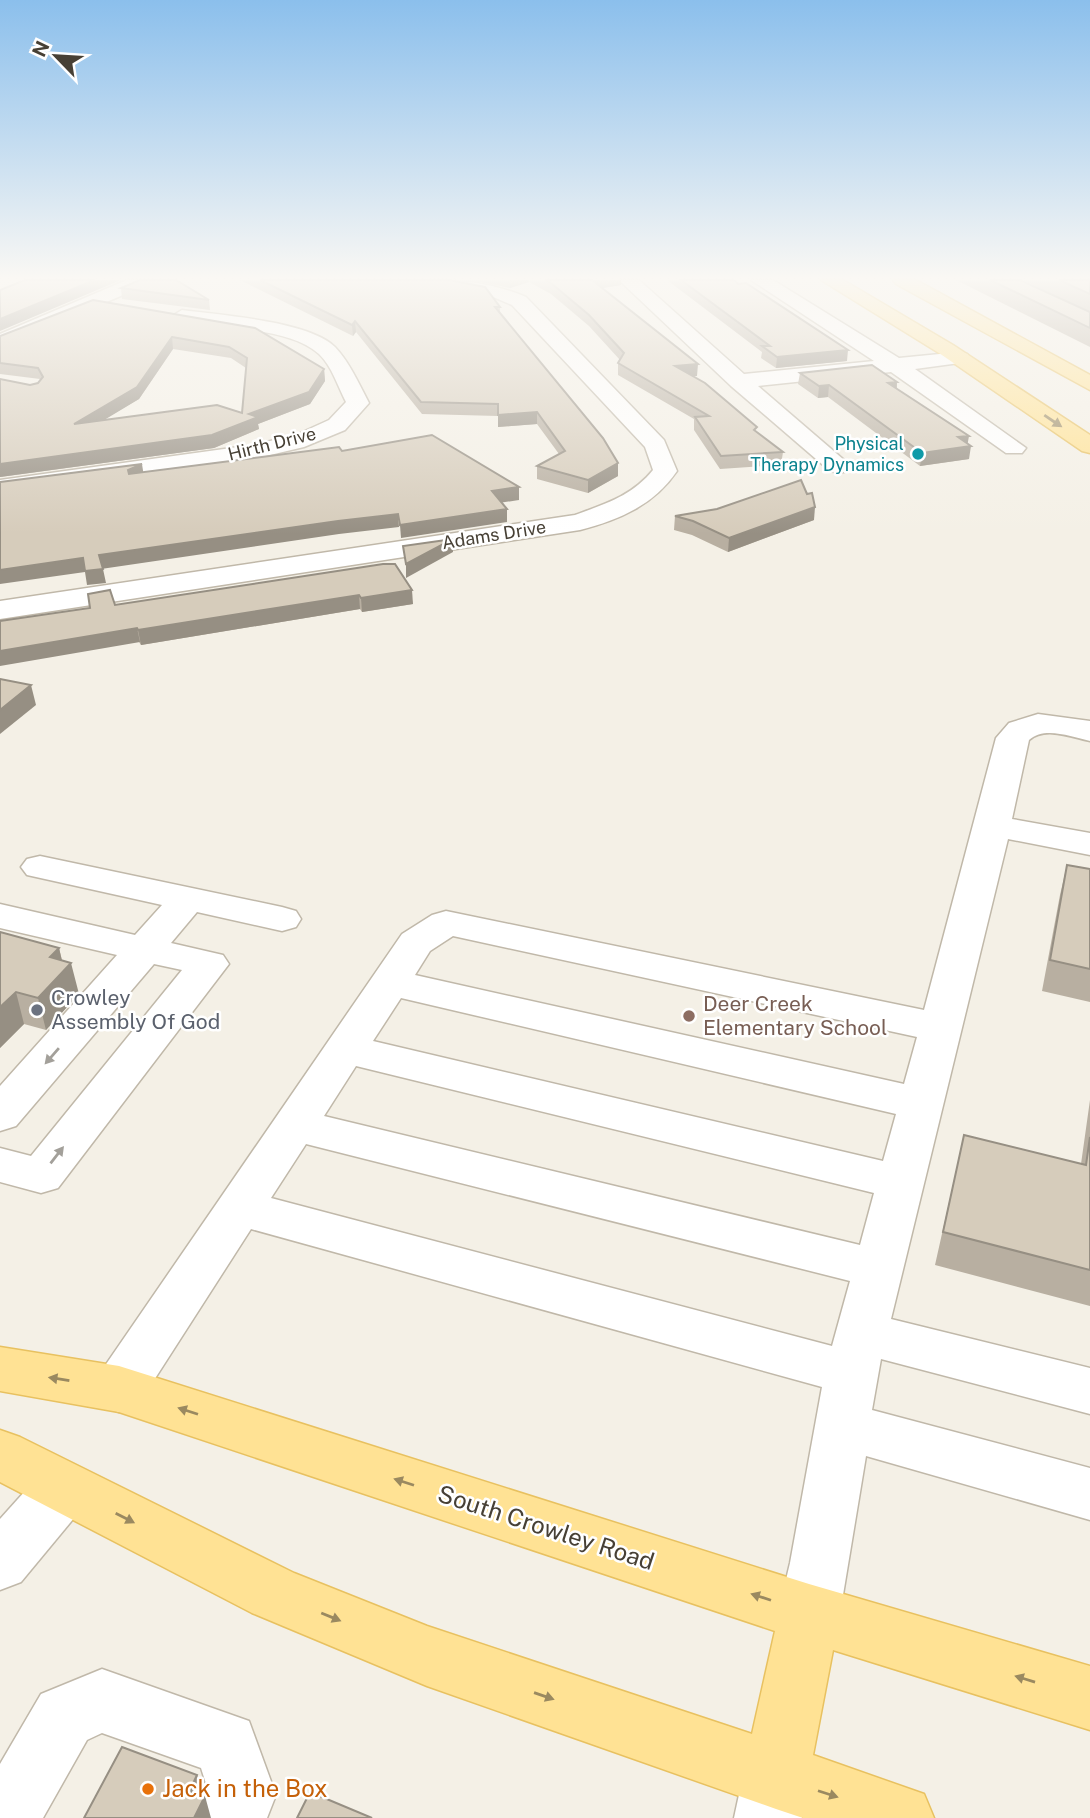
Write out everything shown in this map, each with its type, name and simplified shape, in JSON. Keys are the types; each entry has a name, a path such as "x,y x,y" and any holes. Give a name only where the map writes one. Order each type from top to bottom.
{"main road":[{"path":"970,365 1090,446"},
{"path":"1055,365 1090,384"},
{"name":"South Crowley Road","path":"0,1369 119,1389 809,1613 1090,1698"},
{"path":"0,1454 273,1593 772,1797 900,1818"},
{"path":"772,1797 809,1613"}],"street":[{"name":"Hirth Drive","path":"0,487 266,449 304,440 337,425 358,403 335,365"},
{"name":"Adams Drive","path":"0,610 580,522 631,503 652,489 665,471 656,445 579,365"},
{"path":"721,365 839,466"},
{"path":"739,381 895,365 1014,448"},
{"path":"809,1613 851,1377 876,1268 942,1028 1013,738 1021,728 1039,723 1090,731"},
{"path":"993,826 1090,844"},
{"path":"40,867 282,919"},
{"path":"0,1115 188,899"},
{"path":"0,916 209,964 41,1176 0,1166"},
{"path":"119,1389 415,943 446,923 942,1028"},
{"path":"389,982 921,1104"},
{"path":"345,1049 900,1182"},
{"path":"295,1125 876,1268"},
{"path":"239,1208 851,1377 1090,1494"},
{"path":"851,1377 1090,1391"},
{"path":"0,1562 65,1488"},
{"path":"6,1818 64,1717 102,1701 226,1744 243,1795 232,1818"}],"building":[{"path":"14,365 153,365 137,387 74,424 217,405 242,413 246,365 317,365 324,369 309,392 249,414 258,417 212,435 0,464 0,379 30,385 38,383 43,377 38,368"},
{"path":"391,365 543,365 603,438 618,463 588,480 537,466 565,451 537,412 498,415 498,404 421,402"},
{"path":"621,365 688,365 675,366 705,383 757,427 754,430 783,452 721,456 695,417 709,416"},
{"path":"872,365 897,382 888,383 969,436 958,437 971,446 922,453 829,385 819,386 800,373"},
{"path":"432,435 519,487 492,491 507,509 400,525 398,514 99,555 103,569 85,571 83,558 0,570 0,482 142,464 128,470 129,474 339,447 342,451"},
{"path":"801,480 807,494 812,493 815,507 729,538 693,521 675,516 717,509"},
{"path":"453,539 406,564 403,546"},
{"path":"395,564 412,590 361,598 359,595 0,651 0,621 90,608 88,594 110,590 115,605"},
{"path":"0,679 31,685 0,710"},
{"path":"1067,865 1090,869 1090,969 1050,960"},
{"path":"0,932 59,948 50,957 71,963 38,998 16,992 0,1007"},
{"path":"964,1135 1086,1165 1090,1137 1090,1270 943,1232"},
{"path":"122,1747 197,1775 188,1794 205,1796 194,1818 84,1818"},
{"path":"310,1792 372,1818 297,1818"}],"place":[{"name":"Physical Therapy Dynamics","path":"918,454"},
{"name":"Crowley Assembly Of God","path":"37,1010"},
{"name":"Deer Creek Elementary School","path":"689,1016"},
{"name":"Jack in the Box","path":"148,1789"}]}
